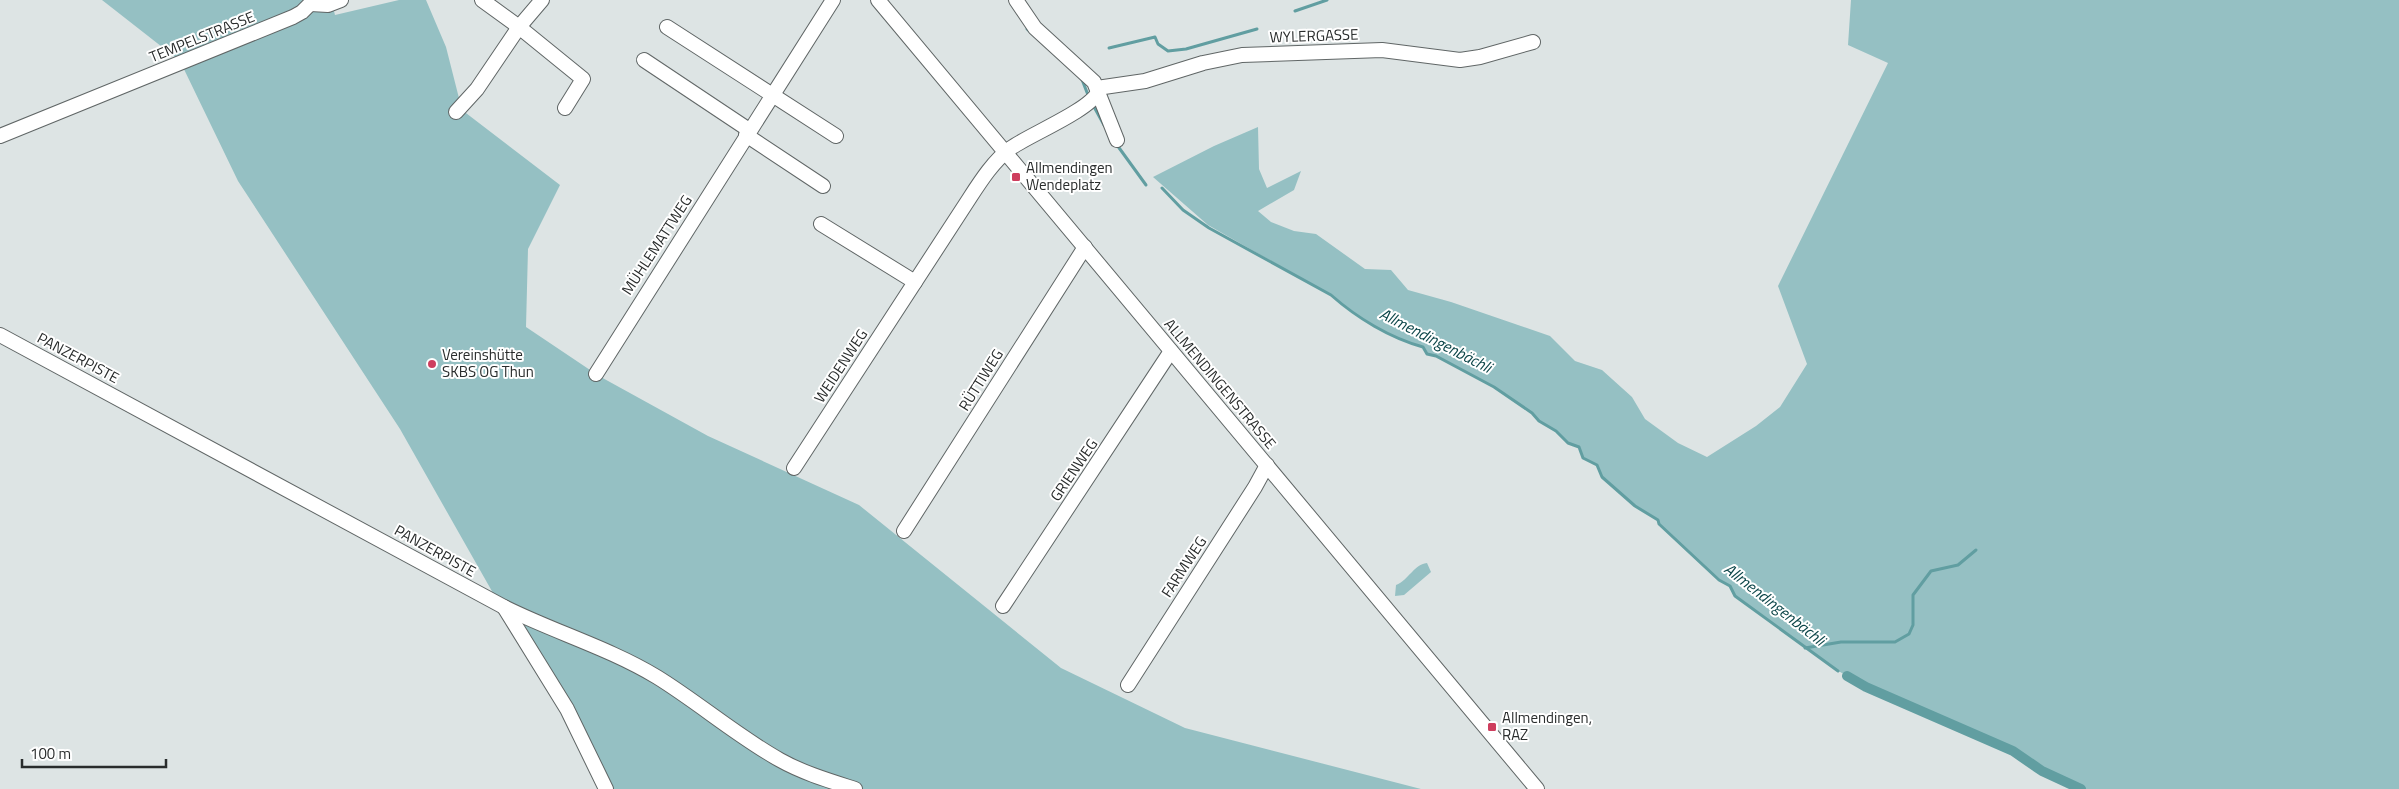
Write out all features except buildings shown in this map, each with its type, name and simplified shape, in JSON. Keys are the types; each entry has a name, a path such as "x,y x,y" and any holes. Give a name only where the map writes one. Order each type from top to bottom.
{"street":[{"path":"312,2 328,5 341,0"},
{"path":"482,0 519,27 583,79 565,108"},
{"path":"456,112 477,89 519,27 542,0"},
{"name":"MÜHLEMATTWEG","path":"596,374 833,0"},
{"name":"ALLMENDINGENSTRASSE","path":"878,0 1537,789"},
{"path":"1016,0 1034,28 1084,71 1098,90 1117,140"},
{"name":"TEMPELSTRASSE","path":"0,136 293,17 312,2"},
{"path":"667,28 836,136"},
{"name":"WYLERGASSE","path":"1098,90 1146,81 1203,63 1242,55 1382,50 1460,60 1480,57 1533,42"},
{"path":"644,60 823,186"},
{"path":"1004,153 1086,104 1098,90"},
{"name":"WEIDENWEG","path":"794,468 978,186 1004,153"},
{"path":"821,224 916,282"},
{"name":"RÜTTIWEG","path":"904,531 1085,247"},
{"name":"PANZERPISTE","path":"0,335 504,607 658,677 741,736 782,761 825,780 855,789"},
{"name":"GRIENWEG","path":"1003,606 1171,352"},
{"name":"FARMWEG","path":"1128,685 1255,487 1267,465"},
{"path":"504,607 567,709 606,789"}],"shaded area":[{"path":"102,0 331,0 335,15 399,0 426,0 446,47 462,110 560,185 528,249 526,327 599,376 708,436 859,505 1061,668 1185,728 1421,789 604,789 400,429 238,181 180,61"},
{"path":"1851,0 2399,0 2399,789 2081,789 2042,771 2013,751 1866,687 1835,669 1735,596 1730,586 1719,580 1659,524 1658,519 1635,506 1602,477 1597,465 1583,458 1579,447 1568,443 1556,431 1539,421 1532,413 1494,387 1436,356 1427,354 1423,347 1386,333 1352,312 1331,295 1208,225 1153,177 1214,146 1258,127 1259,169 1267,188 1301,171 1294,190 1258,211 1271,222 1294,231 1316,234 1365,269 1391,270 1408,290 1451,302 1550,336 1575,361 1602,370 1632,397 1645,419 1678,443 1707,457 1756,426 1780,407 1807,364 1778,286 1888,63 1848,45"},
{"path":"1427,563 1431,572 1404,595 1395,596 1396,585 1422,564"}],"waterway":[{"path":"1295,11 1327,0"},
{"path":"1027,29 1037,38"},
{"path":"1109,48 1155,37 1158,44 1168,51 1186,49 1257,29"},
{"path":"1081,77 1088,95"},
{"name":"Allmendingenbächli","path":"1093,105 1104,125"},
{"name":"Allmendingenbächli","path":"1117,145 1146,185"},
{"name":"Allmendingenbächli","path":"1162,188 1183,210 1209,228 1331,295 1352,312 1386,333 1423,347 1427,354 1436,356 1494,387 1532,413 1539,421 1556,431 1568,443 1579,447 1583,458 1597,465 1602,477 1635,506 1658,520 1659,524 1719,580 1730,586 1735,596 1838,671"},
{"path":"1805,648 1841,642 1895,642 1909,634 1913,625 1913,595 1931,571 1958,565 1976,550"},
{"name":"Allmendingenbächli","path":"1847,676 1866,687 2013,751 2042,771 2081,789"}],"place":[{"name":"Allmendingen Wendeplatz","path":"1016,177"},
{"name":"Vereinshütte SKBS OG Thun","path":"432,364"},
{"name":"Allmendingen, RAZ","path":"1492,727"}]}
